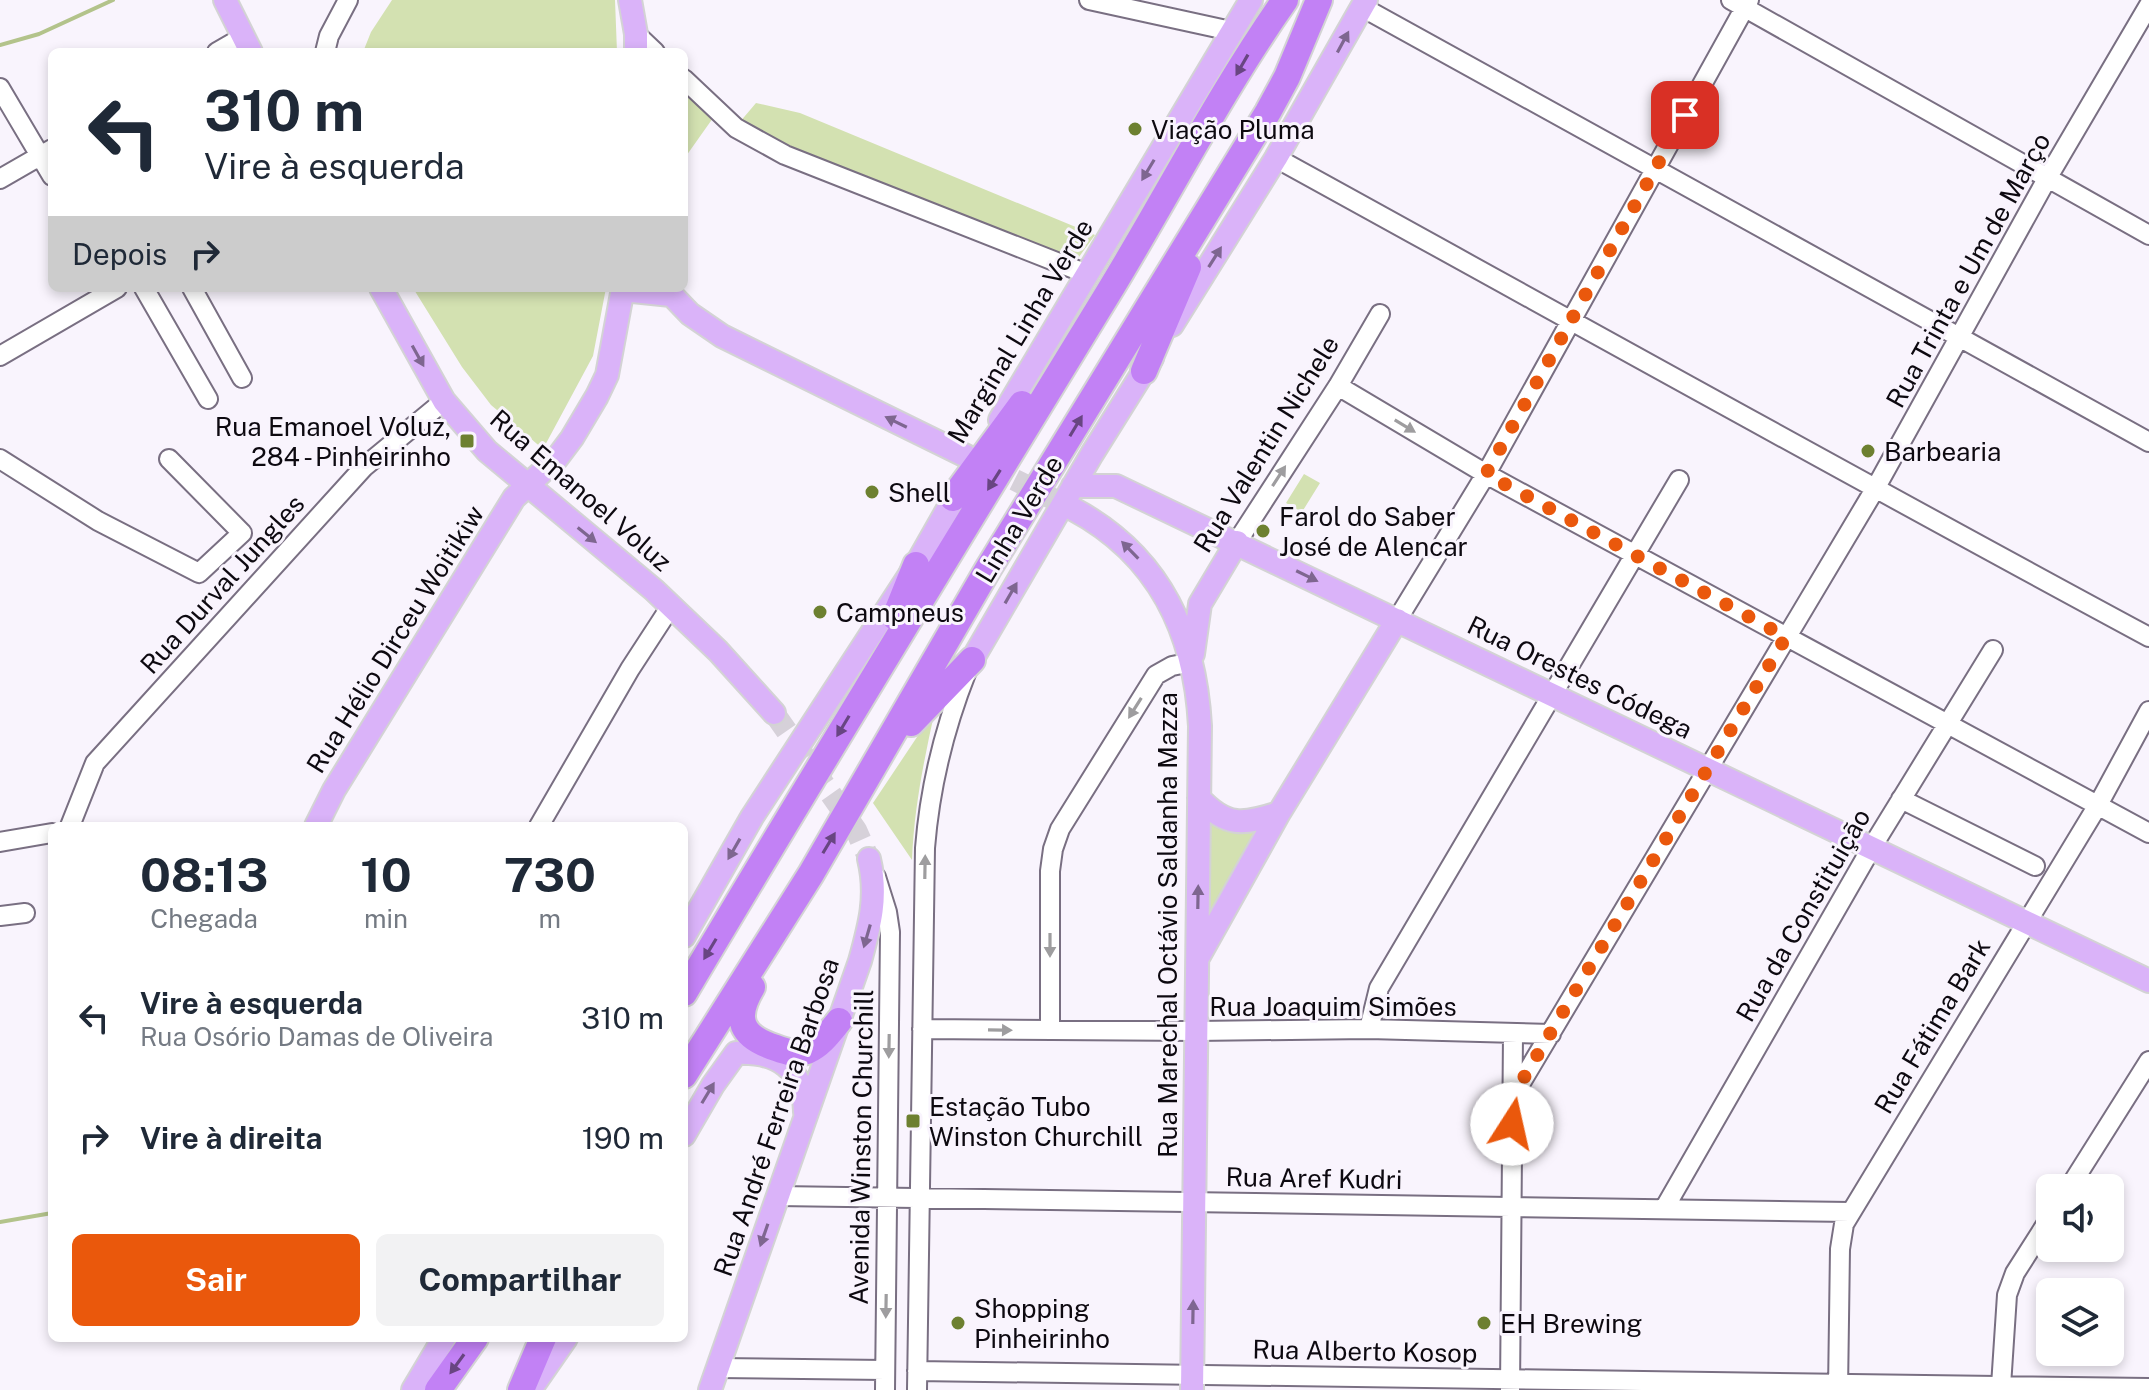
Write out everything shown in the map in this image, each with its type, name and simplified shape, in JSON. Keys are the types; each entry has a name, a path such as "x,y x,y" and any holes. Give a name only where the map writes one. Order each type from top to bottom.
{"highway":[{"name":"Linha Verde","path":"688,986 865,689 1133,253 1256,42 1285,0"},
{"name":"Linha Verde","path":"688,1069 811,874 988,569 1287,77 1320,5"},
{"path":"1144,371 1190,262 1225,201 1237,161"},
{"path":"953,498 1133,253"},
{"path":"865,689 916,565"},
{"path":"884,752 972,660"},
{"path":"811,874 807,894 746,997 742,1020 746,1033 761,1044 792,1054 819,1045 839,1021"},
{"path":"438,1390 472,1342"},
{"path":"521,1390 541,1342"}],"main road":[{"path":"225,0 247,44"},
{"path":"630,0 636,43"},
{"name":"Marginal Linha Verde","path":"688,929 752,817 916,565 1251,0"},
{"path":"972,660 1073,497 1092,454 1276,158 1364,4"},
{"name":"Rua Emanoel Voluz","path":"383,292 444,401 487,451 671,606 737,670 774,713"},
{"name":"Rua Hélio Dirceu Woitikiw","path":"318,822 334,790 514,498 557,458 597,396 607,375 622,292"},
{"path":"668,292 690,314 722,336 966,456"},
{"name":"Rua Orestes Códega","path":"1092,454 1116,486 2149,981"},
{"name":"Rua Orestes Códega","path":"1073,497 1116,486"},
{"name":"Rua Marechal Octávio Saldanha Mazza","path":"1073,497 1129,548 1161,587 1172,606 1192,662 1199,706 1192,1382"},
{"name":"Rua Valentin Nichele","path":"1192,662 1200,604 1237,542"},
{"path":"1172,606 1200,604"},
{"path":"1197,960 1279,813 1397,620"},
{"path":"1199,798 1212,812 1233,822 1253,821 1279,813"},
{"name":"Rua André Ferreira Barbosa","path":"710,1390 839,1021 872,917 875,891 869,859"},
{"path":"688,1128 736,1053 758,1052 779,1060 787,1067 795,1075 805,1095 805,1118"},
{"path":"413,1390 442,1342"},
{"path":"530,1390 563,1342"}],"street":[{"path":"326,48 348,0"},
{"path":"1089,0 1231,31"},
{"path":"1397,620 1486,474 1655,169 1741,2 2149,235"},
{"path":"1364,4 2149,442"},
{"name":"Rua Trinta e Um de Março","path":"1513,1096 1875,489 2048,177 2149,5"},
{"path":"688,83 736,128 785,155 1087,274"},
{"path":"0,88 46,152 0,179"},
{"path":"1276,158 2149,637"},
{"path":"0,356 110,292"},
{"path":"146,292 208,399"},
{"path":"194,292 242,378"},
{"name":"Rua Valentin Nichele","path":"1237,542 1338,386 1380,314"},
{"path":"1338,386 1486,474 2149,833"},
{"name":"Rua Durval Jungles","path":"72,822 95,763 364,467 444,401"},
{"path":"0,459 98,521 199,573 242,533 169,459"},
{"path":"1369,1029 1379,988 1679,480"},
{"path":"541,822 630,669 671,606"},
{"name":"Rua da Constituição","path":"1664,1209 1872,847 1993,650"},
{"path":"917,1390 925,848 930,794 945,729 972,660"},
{"path":"1050,1030 1050,871 1060,829 1156,675 1172,666 1192,662"},
{"name":"Rua Fátima Bark","path":"1838,1387 1840,1249 1844,1224 2098,805 2149,711"},
{"path":"1901,799 2035,866"},
{"path":"0,842 48,834"},
{"name":"Avenida Winston Churchill","path":"869,859 883,893 890,932 885,1390"},
{"path":"0,916 25,913"},
{"name":"Rua Joaquim Simões","path":"922,1029 1369,1029 1551,1034"},
{"path":"1510,1384 1513,1034"},
{"path":"2078,1174 2149,1061"},
{"name":"Rua Aref Kudri","path":"778,1196 1850,1212"},
{"path":"2001,1386 2007,1295 2015,1273 2036,1240"},
{"path":"718,1368 885,1370"},
{"name":"Rua Alberto Kosop","path":"917,1371 1192,1382 2149,1388"}],"green space":[{"path":"392,0 615,0 617,48 365,48"},
{"path":"688,95 713,118 688,153"},
{"path":"756,103 800,113 1095,235 1076,261 772,144 739,123"},
{"path":"415,292 605,292 593,356 543,449 491,405 462,367"},
{"path":"1304,474 1320,483 1302,512 1286,503"},
{"path":"935,710 917,803 912,860 873,803"},
{"path":"1204,819 1233,833 1259,833 1208,922"}],"waterway":[{"path":"0,45 39,34 113,0"},
{"path":"0,1222 48,1214"}],"tunnel":[{"path":"985,465 1073,509"},
{"path":"774,713 856,830 869,859"}],"place":[{"name":"Viação Pluma","path":"1135,129"},
{"name":"Rua Emanoel Voluz, 284 - Pinheirinho","path":"467,441"},
{"name":"Barbearia","path":"1868,451"},
{"name":"Shell","path":"872,492"},
{"name":"Farol do Saber José de Alencar","path":"1263,531"},
{"name":"Campneus","path":"820,612"},
{"name":"Estação Tubo Winston Churchill","path":"913,1121"},
{"name":"Shopping Pinheirinho","path":"958,1323"},
{"name":"EH Brewing","path":"1484,1323"}],"route":[{"path":"1512,1124 1513,1096 1786,637 1486,474 1685,115"}]}
